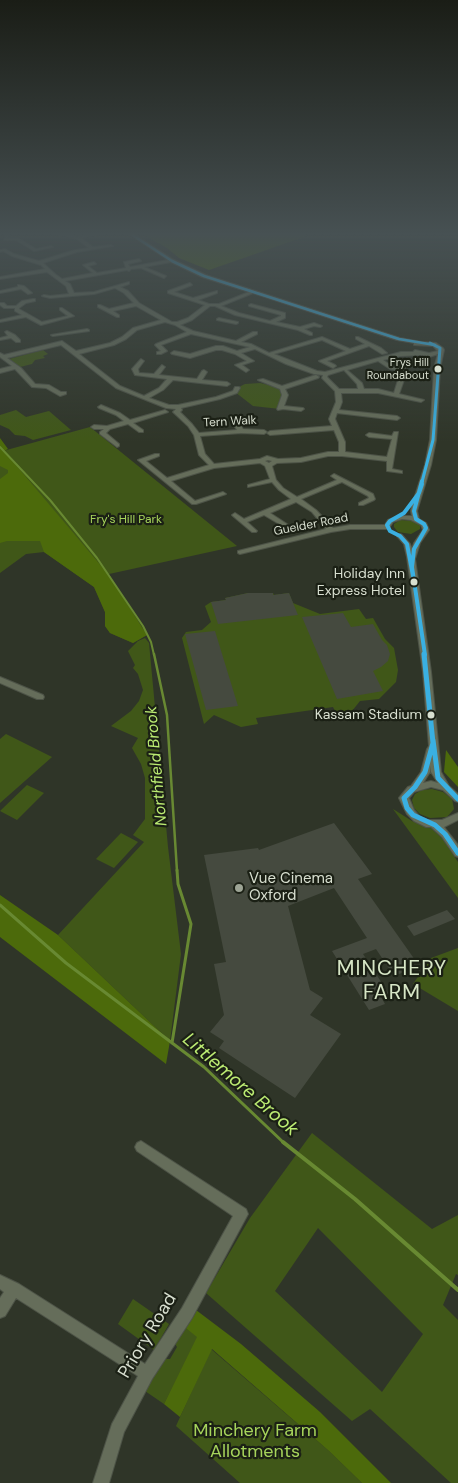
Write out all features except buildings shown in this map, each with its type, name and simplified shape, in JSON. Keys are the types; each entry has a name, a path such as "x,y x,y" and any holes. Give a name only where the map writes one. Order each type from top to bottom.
{"street":[{"path":"2,304 17,307 22,303"},
{"path":"205,303 237,314 300,329 350,350"},
{"path":"217,306 224,303"},
{"path":"262,303 254,306 283,314 283,317 272,322"},
{"path":"288,303 399,339 438,346 440,348 433,440 428,465 414,511 416,519"},
{"path":"109,311 137,304 191,332 238,341 316,375"},
{"path":"177,324 190,319 209,305"},
{"path":"100,306 117,316"},
{"path":"17,307 17,310 24,316 41,324 72,316 62,309"},
{"path":"236,323 222,320 237,314"},
{"path":"0,321 24,316"},
{"path":"76,353 112,344 124,338 135,329 165,320"},
{"path":"300,329 312,323 320,326"},
{"path":"87,330 52,334 118,387 146,397 166,409"},
{"path":"7,332 18,340"},
{"path":"159,353 164,351 156,345 191,332"},
{"path":"238,341 256,333"},
{"path":"0,339 13,336"},
{"path":"270,354 322,338"},
{"path":"358,338 384,353"},
{"path":"399,339 422,354 432,358 437,368"},
{"path":"1,356 62,343"},
{"path":"402,354 420,343"},
{"path":"333,366 319,362 370,344"},
{"path":"174,353 190,356 216,348 223,348 251,361 238,365 246,370"},
{"path":"237,353 254,348"},
{"path":"261,380 282,388 316,375 324,375 379,359 402,354 439,352"},
{"path":"1,356 16,367 34,386 47,386 60,394 64,393"},
{"path":"379,359 392,368 403,366 402,378 396,394"},
{"path":"141,361 135,369 137,374 224,384 225,377"},
{"path":"0,371 16,367"},
{"path":"155,376 162,367"},
{"path":"346,371 360,384 361,390"},
{"path":"198,381 204,372"},
{"path":"324,375 338,391 339,402 332,419 342,442 342,454"},
{"path":"146,397 161,389 171,378"},
{"path":"94,427 107,428 166,409 177,410 235,392 237,388"},
{"path":"282,388 285,395 280,408 301,409"},
{"path":"338,391 361,390 396,394 421,400"},
{"path":"101,408 118,414 141,431"},
{"path":"177,410 190,424 197,435 202,455 213,466"},
{"path":"336,411 396,421 399,411"},
{"path":"241,431 235,422 245,420"},
{"path":"107,428 102,433 117,445"},
{"name":"Tern Walk","path":"197,435 241,431 267,432 335,428"},
{"path":"369,435 395,436 389,470 400,472"},
{"path":"267,450 265,461 273,480 281,489 314,511 331,530"},
{"path":"166,480 213,466 301,460 328,454 390,460"},
{"path":"157,455 141,460 194,503 223,494"},
{"path":"334,476 371,494 372,499 361,504"},
{"path":"258,492 248,483 273,480"},
{"path":"244,521 342,480"},
{"path":"419,493 404,513 390,521 387,527 392,533 400,536 413,537 423,534"},
{"path":"266,512 291,529"},
{"path":"235,515 254,531"},
{"path":"398,518 416,519 426,526 414,549 412,567"},
{"name":"Guelder Road","path":"240,552 331,530 350,527 387,527"},
{"path":"400,536 409,548 412,567 427,672 436,772 446,788 458,799"},
{"path":"0,680 40,698"},
{"path":"433,743 425,772 415,787 406,794 405,802 407,808 418,819 435,824 447,823 458,816"},
{"path":"415,787 431,784 446,788"},
{"path":"435,824 445,834 458,853"},
{"name":"Priory Road","path":"102,1483 117,1429 147,1374 187,1312 241,1214 141,1147"},
{"path":"0,1282 147,1374"},
{"path":"0,1311 14,1289"}],"green space":[{"path":"43,350 48,354 43,356 45,358 35,360 32,364 20,367 9,359"},
{"path":"260,383 282,388 285,395 280,409 253,406 235,392 237,388 245,384"},
{"path":"16,410 26,417 49,411 71,430 33,440 25,436 15,435 9,429 0,425 0,415"},
{"name":"Fry's Hill Park","path":"90,427 237,546 109,574 147,635 133,643 110,633 105,626 105,612 94,587 44,552 26,554 0,573 0,448 3,451"},
{"path":"0,438 8,449 4,451 108,574 147,635 133,643 110,633 105,626 105,612 94,587 44,552 40,541 7,541 0,543 0,479 8,473 8,470 0,466 0,448 3,450 0,447"},
{"path":"400,520 414,521 420,525 420,529 411,534 398,532 394,524"},
{"name":"Kassam Stadium","path":"248,593 273,593 274,595 289,593 293,603 320,614 359,609 366,619 373,618 385,639 394,648 398,670 396,682 379,699 360,701 352,711 336,713 333,707 256,718 258,724 241,727 214,715 204,724 182,638 186,632 202,630 211,622 205,606 211,602 226,600 225,598"},
{"path":"145,638 149,643 168,847 181,954 170,1041 58,935 144,842 133,835 145,819 145,778 141,764 132,748 138,738 111,726 131,711 139,701 143,690 138,674 133,668 135,665 128,651 138,641"},
{"path":"6,734 52,757 0,803 0,739"},
{"path":"446,750 458,767 458,787 444,772"},
{"path":"27,785 44,793 17,820 0,811"},
{"path":"432,789 443,792 452,799 454,809 447,817 430,818 420,814 414,808 412,800 415,794 422,790"},
{"path":"393,809 412,821 430,827 443,839 458,862 458,898"},
{"path":"121,833 138,842 114,868 96,859"},
{"path":"0,895 58,935 170,1041 166,1064 0,937"},
{"path":"458,948 458,1011 413,984 431,958"},
{"path":"312,1133 432,1229 458,1215 458,1275 456,1274 443,1305 458,1320 458,1483 451,1483 370,1409 352,1421 206,1293 250,1218","holes":["318,1228 423,1334 382,1392 275,1291"]},
{"path":"133,1299 169,1324 154,1350 118,1324"},
{"path":"196,1310 241,1344 320,1412 391,1483 362,1483 329,1451 212,1349 180,1417 164,1404 197,1337 183,1326"},
{"path":"183,1326 198,1337 164,1404 145,1391 165,1359 170,1359 177,1347 174,1342"},
{"name":"Minchery Farm Allotments","path":"211,1349 329,1451 362,1483 240,1483 176,1426"}],"waterway":[{"name":"Northfield Brook","path":"0,447 50,500 97,558 143,626 151,642 154,655"},
{"name":"Northfield Brook","path":"154,654 167,715 177,871"},
{"name":"Northfield Brook","path":"172,1043 191,924 178,884 177,870"},
{"name":"Littlemore Brook","path":"0,905 66,963 172,1043"},
{"name":"Littlemore Brook","path":"172,1043 204,1067 284,1143"},
{"name":"Littlemore Brook","path":"283,1142 355,1199 458,1290"}],"transit line":[{"path":"288,303 399,339 434,344 440,348 433,440 414,511 416,519 424,524 426,528 414,549 412,567 427,672 433,743 425,772 415,787 404,798 407,808 413,815 435,825 445,834 458,853"},
{"path":"413,576 407,544 400,536 390,531 387,525 390,521 404,513 419,493 422,484"},
{"path":"433,740 438,778 458,799"}],"place":[{"name":"Frys Hill Roundabout","path":"438,369"},
{"name":"Holiday Inn Express Hotel","path":"414,582"},
{"name":"Kassam Stadium","path":"431,715"},
{"name":"Vue Cinema Oxford","path":"239,888"}],"district":[{"name":"MINCHERY FARM","path":"392,981"}]}
